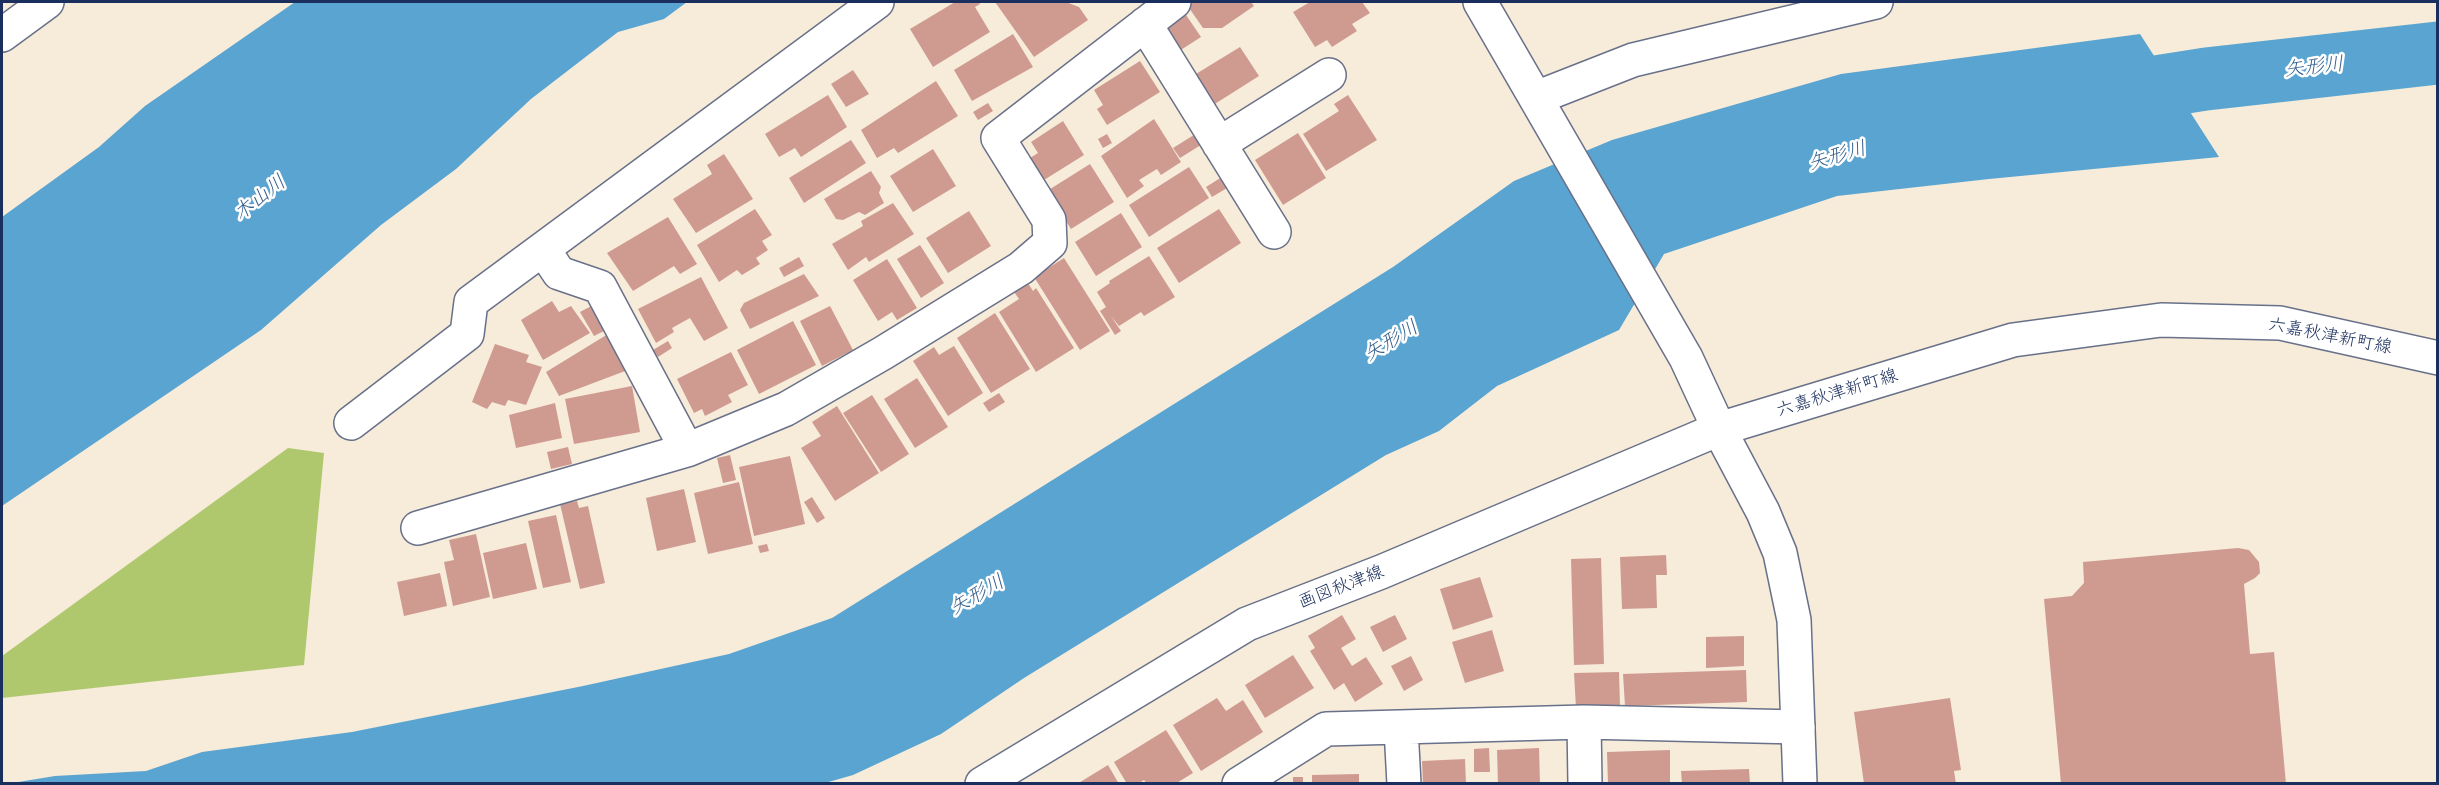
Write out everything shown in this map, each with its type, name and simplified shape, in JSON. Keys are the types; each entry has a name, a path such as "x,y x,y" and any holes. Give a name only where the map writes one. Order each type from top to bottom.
{"street":[{"path":"2,35 47,2"},
{"path":"351,423 467,334 471,302 877,2"},
{"path":"418,528 687,450 786,409 1021,268 1050,243 1049,220 998,138 1174,2"},
{"path":"1480,2 1686,358 1719,429 1763,512 1780,553 1794,620 1800,783"},
{"path":"1536,98 1633,60 1876,2"},
{"path":"1145,24 1274,232"},
{"path":"1219,144 1329,75"},
{"path":"543,249 559,273 600,287 687,450"},
{"name":"六嘉秋津新町線","path":"1719,429 2013,340 2161,320 2280,322 2438,358"},
{"name":"画図秋津線","path":"982,783 1247,624 1382,572 1719,429"},
{"path":"1239,783 1326,729 1584,722 1798,727"},
{"path":"1584,722 1585,783"},
{"path":"1401,728 1404,783"}],"green space":[{"path":"288,448 324,453 304,665 2,698 2,656"}],"water":[{"name":"木山川","path":"295,2 687,2 664,19 618,32 531,99 456,169 381,225 261,330 2,506 2,217 99,147 145,106"},
{"path":"2140,34 2219,157 1837,196 1664,254 1619,330 1497,386 1439,431 1386,455 1024,678 941,734 853,775 825,783 6,784 55,776 146,771 202,752 352,732 583,686 729,654 832,618 1393,267 1514,181 1612,140 1841,74"}],"building":[{"path":"955,2 979,2 980,4 975,7 990,32 933,67 910,29"},
{"path":"995,2 1066,2 1079,7 1088,20 1034,57"},
{"path":"1193,2 1251,2 1254,6 1222,28 1203,28 1187,5"},
{"path":"1310,2 1362,2 1370,13 1352,24 1357,31 1332,47 1327,40 1315,47 1293,12"},
{"path":"1186,15 1201,37 1176,53 1162,30"},
{"path":"1013,34 1033,67 972,101 954,70"},
{"path":"1240,47 1259,76 1210,107 1191,77"},
{"path":"1140,61 1160,92 1107,125 1097,109 1103,105 1094,90"},
{"path":"853,70 869,94 846,107 831,84"},
{"path":"936,81 958,116 898,153 894,148 877,158 861,130"},
{"path":"828,95 847,127 801,157 795,148 779,157 765,134"},
{"path":"1348,95 1377,140 1326,171 1303,134 1339,111 1334,104"},
{"path":"988,103 993,111 978,120 973,112"},
{"path":"1154,119 1181,162 1161,175 1157,169 1139,180 1144,186 1127,198 1101,156"},
{"path":"1063,121 1084,155 1044,180 1030,158 1038,153 1031,142"},
{"path":"1197,133 1204,143 1180,158 1173,148"},
{"path":"1298,133 1326,178 1283,205 1255,160"},
{"path":"1107,134 1112,143 1103,148 1098,139"},
{"path":"851,140 866,163 804,203 789,178"},
{"path":"933,149 956,186 913,212 890,176"},
{"path":"724,154 753,199 696,233 673,199 712,174 707,165"},
{"path":"1090,164 1114,202 1071,229 1047,191"},
{"path":"1189,167 1209,198 1149,237 1129,205"},
{"path":"871,171 881,187 879,193 884,203 865,215 859,212 843,220 836,219 824,199"},
{"path":"1225,175 1232,185 1212,197 1206,187"},
{"path":"893,203 914,234 869,262 866,257 848,270 832,244 863,226 861,221"},
{"path":"755,209 772,235 762,241 768,250 756,258 760,264 742,275 737,270 719,282 697,245"},
{"path":"1219,209 1241,243 1179,283 1157,248"},
{"path":"969,211 991,246 948,273 926,238"},
{"path":"1121,213 1142,247 1096,276 1075,242"},
{"path":"668,217 697,264 680,274 674,266 633,291 607,253"},
{"path":"920,245 944,283 921,298 897,259"},
{"path":"1149,256 1175,297 1144,316 1141,312 1119,326 1111,316 1121,331 1115,335 1100,311 1106,307 1097,292 1110,283 1109,281"},
{"path":"799,257 804,266 784,277 779,268"},
{"path":"1064,258 1110,331 1080,350 1034,277"},
{"path":"887,259 917,308 897,320 892,312 878,321 853,280"},
{"path":"804,274 819,296 750,329 740,310 744,303"},
{"path":"701,277 728,328 704,341 690,318 672,328 674,332 656,343 638,309"},
{"path":"1026,280 1033,291 1036,288 1074,348 1036,372 999,312 1019,299 1012,289"},
{"path":"552,301 559,312 571,306 590,333 543,360 521,320"},
{"path":"595,304 610,328 594,336 580,312"},
{"path":"830,306 853,350 822,366 800,321"},
{"path":"995,313 1030,369 991,393 957,338"},
{"path":"793,321 816,365 759,394 737,350"},
{"path":"608,334 633,368 559,396 546,372"},
{"path":"668,341 672,348 658,357 653,350"},
{"path":"495,344 529,355 526,362 542,367 526,405 508,400 505,406 492,402 487,409 472,402"},
{"path":"954,346 983,393 948,416 913,361 934,347 939,355"},
{"path":"731,352 748,385 728,395 732,402 705,416 702,409 694,413 677,379"},
{"path":"917,378 948,427 915,448 884,399"},
{"path":"632,386 640,432 574,444 565,399"},
{"path":"999,393 1005,402 989,412 983,403"},
{"path":"872,395 909,454 881,472 843,413"},
{"path":"555,403 562,438 516,448 509,415"},
{"path":"837,406 879,473 835,501 801,448 821,436 812,422"},
{"path":"568,447 572,464 551,469 547,452"},
{"path":"730,455 736,480 723,483 717,458"},
{"path":"790,456 805,524 754,536 739,467"},
{"path":"739,482 753,544 708,554 694,493"},
{"path":"684,489 696,542 657,551 646,498"},
{"path":"812,497 825,518 817,523 804,502"},
{"path":"577,501 579,508 588,506 605,583 580,589 560,504"},
{"path":"556,515 571,582 543,588 528,521"},
{"path":"476,534 490,597 453,606 444,562 454,560 449,540"},
{"path":"526,543 537,589 493,599 483,553"},
{"path":"767,544 769,551 760,553 758,546"},
{"path":"2238,548 2249,550 2259,562 2260,573 2244,584 2250,654 2274,652 2286,784 2061,784 2044,599 2072,596 2084,583 2083,562"},
{"path":"1666,555 1667,575 1656,575 1657,608 1622,609 1620,557"},
{"path":"1601,558 1604,664 1574,665 1571,559"},
{"path":"440,573 447,606 404,616 397,582"},
{"path":"1480,577 1493,617 1453,630 1440,589"},
{"path":"1342,615 1356,639 1341,648 1352,666 1366,657 1383,684 1355,702 1344,683 1334,690 1310,651 1315,648 1308,636"},
{"path":"1395,615 1407,639 1383,652 1370,627"},
{"path":"1492,630 1504,671 1465,683 1452,642"},
{"path":"1744,636 1744,666 1706,668 1706,637"},
{"path":"1293,655 1314,688 1265,718 1245,685"},
{"path":"1411,656 1423,680 1404,691 1391,666"},
{"path":"1746,670 1747,702 1625,706 1623,674"},
{"path":"1619,672 1620,706 1576,708 1574,673"},
{"path":"1217,698 1226,711 1243,700 1263,732 1201,771 1173,725"},
{"path":"1950,698 1961,770 1954,771 1956,784 1864,784 1854,712"},
{"path":"1166,730 1193,773 1175,784 1147,784 1144,780 1138,784 1127,784 1114,762"},
{"path":"1489,748 1490,772 1474,772 1474,749"},
{"path":"1539,748 1540,784 1498,784 1497,750"},
{"path":"1670,750 1670,784 1608,784 1607,752"},
{"path":"1465,759 1466,784 1423,784 1422,761"},
{"path":"1108,765 1119,784 1077,784"},
{"path":"1749,769 1750,784 1682,784 1681,771"},
{"path":"1359,774 1359,784 1312,784 1312,775"},
{"path":"1293,777 1303,777 1303,784 1293,784"}],"waterway":[{"name":"矢形川","path":"2085,98 2206,79 2438,53"}]}
